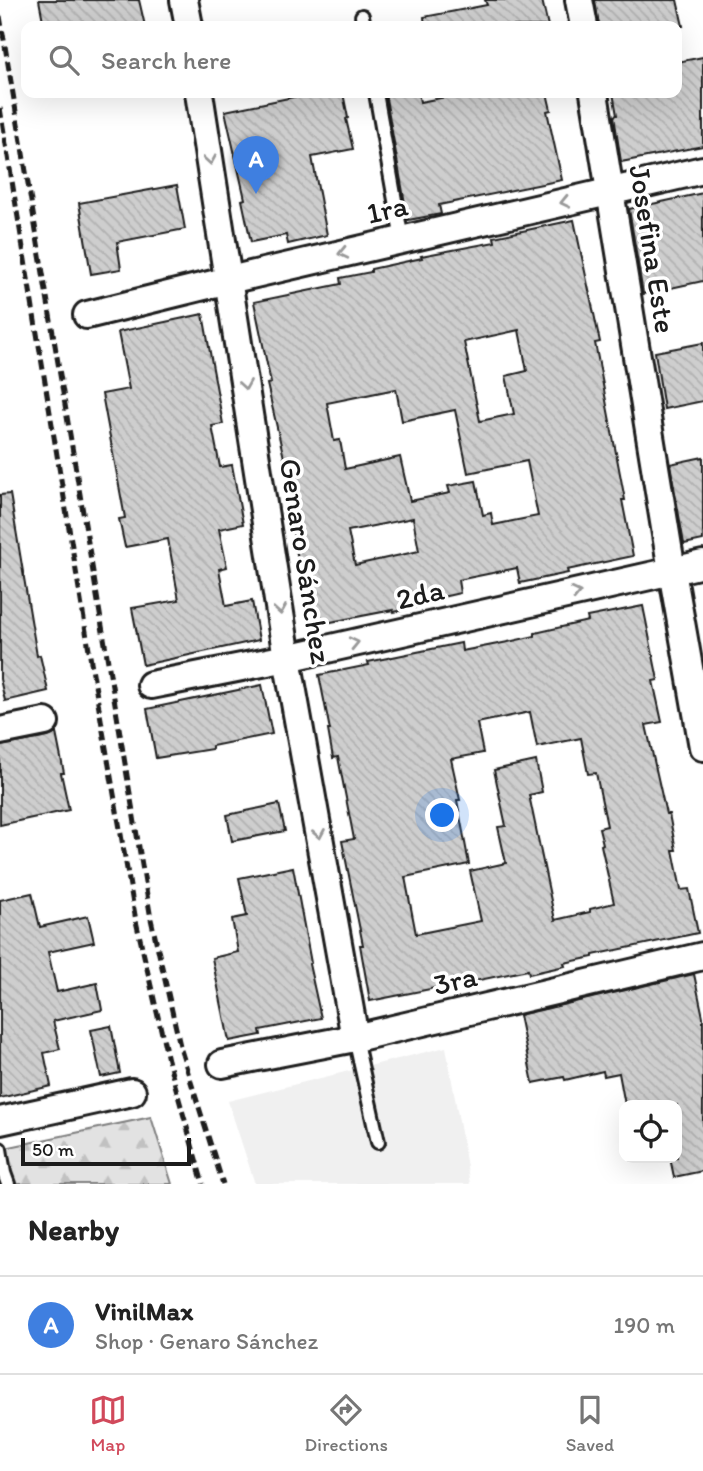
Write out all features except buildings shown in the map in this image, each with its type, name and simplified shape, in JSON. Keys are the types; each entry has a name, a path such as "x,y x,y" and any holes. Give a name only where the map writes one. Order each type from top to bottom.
{"street":[{"path":"184,0 188,21"},
{"path":"579,0 583,21"},
{"name":"Genaro Sánchez","path":"200,98 287,658 355,1038"},
{"name":"Josefina Este","path":"595,98 703,747"},
{"name":"1ra","path":"87,315 703,170"},
{"name":"2da","path":"151,685 287,658 703,564"},
{"path":"0,731 45,722"},
{"name":"3ra","path":"222,1064 355,1038 703,956"},
{"path":"0,1121 132,1093"}],"lane":[{"path":"377,98 402,240"},
{"path":"355,1038 377,1142"},
{"path":"0,1149 8,1184"}],"shaded area":[{"path":"446,1047 470,1184 255,1184 228,1101"}],"green space":[{"path":"151,1117 172,1184 0,1184 0,1149"}],"railway":[{"path":"0,16 151,919 181,1050 223,1184"},
{"path":"0,108 136,921 168,1060 203,1184"}],"place":[{"name":"VinilMax","path":"256,194"}]}
